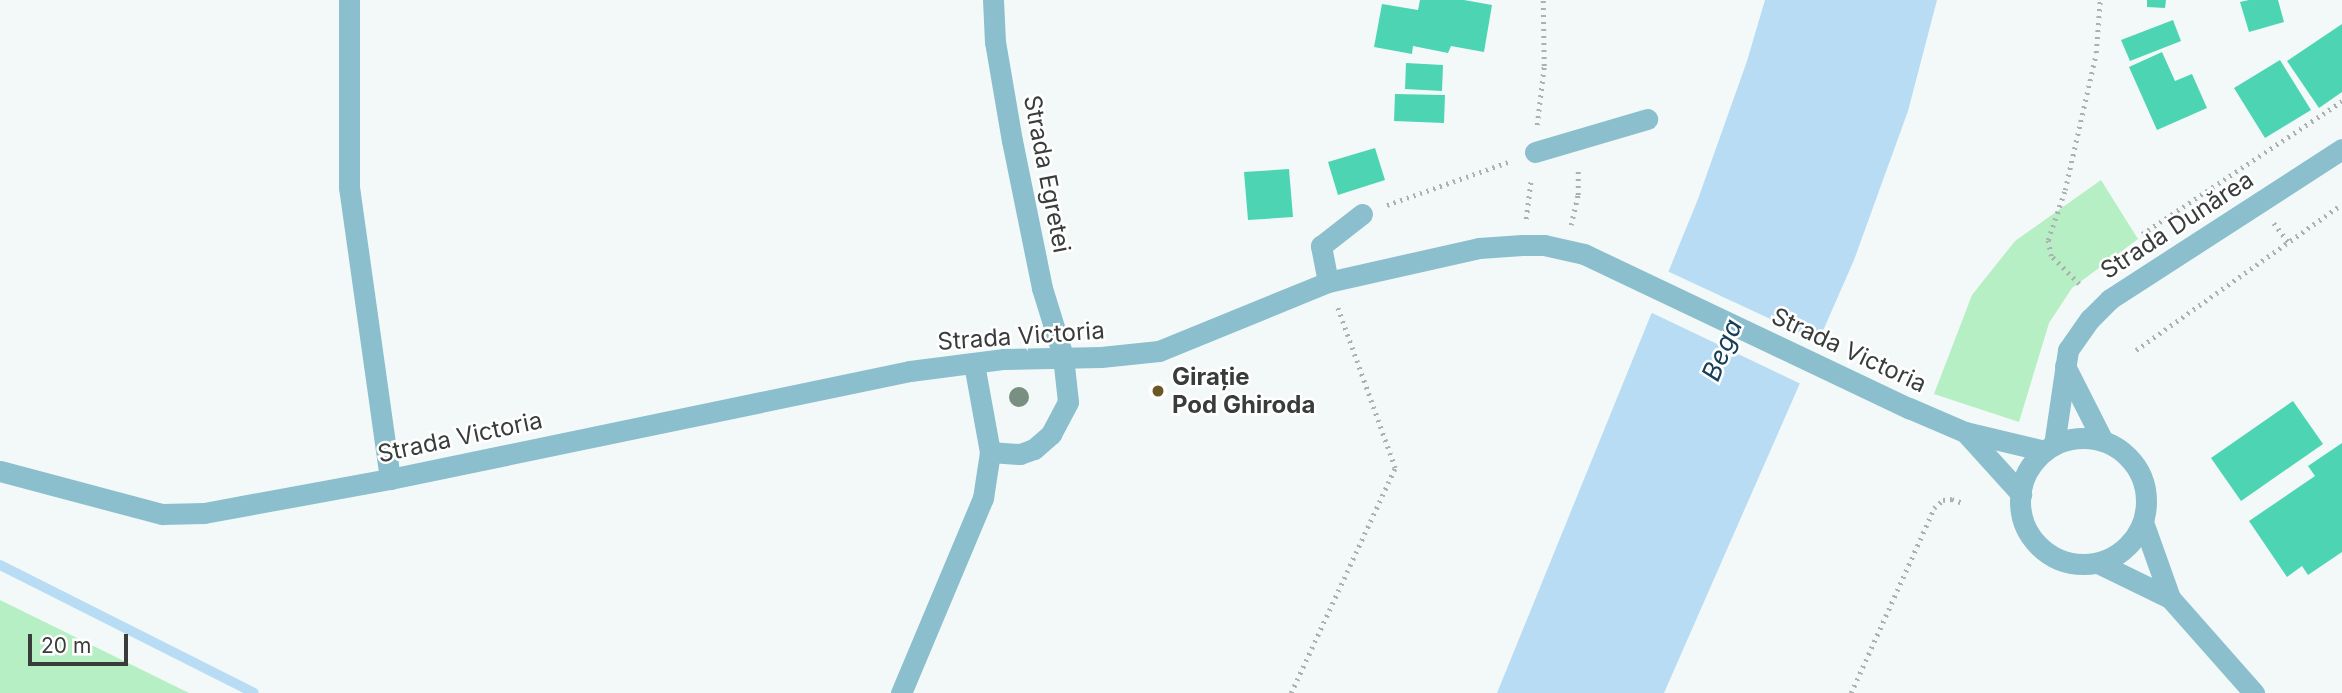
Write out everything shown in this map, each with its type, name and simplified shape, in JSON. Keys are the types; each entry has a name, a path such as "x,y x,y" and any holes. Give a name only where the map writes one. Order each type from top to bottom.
{"street":[{"path":"349,0 349,187 390,479"},
{"name":"Strada Egretei","path":"990,452 1020,454 1034,449 1051,434 1068,402 1063,356 1042,288 1012,141 995,42 993,0"},
{"path":"1535,152 1647,119"},
{"name":"Strada Dunărea","path":"2049,448 2068,350 2080,331 2110,299 2342,149"},
{"path":"1328,282 1321,246 1362,214"},
{"name":"Strada Victoria","path":"0,471 176,516 204,513 390,479 910,371 974,363 1063,356 1101,357 1159,351 1328,282 1479,248 1522,245 1575,252 1965,432 2049,448"},
{"path":"901,693 983,498 990,452 974,363"},
{"path":"2064,366 2103,441"},
{"name":"Strada Victoria","path":"1965,432 2021,494"},
{"path":"2098,563 2121,552 2137,533 2143,522 2147,502 2144,483 2135,464 2121,450 2103,441 2078,439 2049,448 2025,478 2021,494 2024,520 2035,542 2064,561 2098,563 2170,598"},
{"path":"2143,522 2170,598 2254,693"}],"path":[{"path":"1522,245 1544,66 1543,0"},
{"path":"2079,284 2052,256 2048,240 2065,190 2096,53 2100,0"},
{"name":"Strada Dunărea","path":"2142,234 2342,101"},
{"path":"1575,252 1579,139"},
{"path":"1362,214 1535,152"},
{"path":"2136,350 2342,204"},
{"path":"1291,693 1395,468 1328,282"},
{"path":"1852,693 1934,508 1943,500 1952,499 1963,503"}],"green space":[{"path":"2101,180 2138,239 2072,288 2049,323 2019,422 1934,394 1972,295 2015,241"},
{"path":"0,600 189,693 0,693"}],"water":[{"name":"Bega","path":"1765,0 1937,0 1908,111 1854,260 1664,693 1497,693 1698,199 1747,61"}],"pier":[{"path":"1665,270 1822,343 1803,385 1648,311"}],"building":[{"path":"1420,0 1464,0 1492,5 1484,52 1451,46 1448,53 1413,46 1412,54 1374,47 1382,4 1418,10"},
{"path":"2147,0 2166,0 2165,8 2147,7"},
{"path":"2278,0 2284,22 2249,32 2240,2"},
{"path":"2173,20 2181,41 2130,61 2121,40"},
{"path":"2342,24 2342,92 2319,108 2287,61"},
{"path":"2162,52 2175,81 2192,74 2207,108 2157,130 2129,67"},
{"path":"2280,60 2311,110 2265,138 2234,88"},
{"path":"1406,63 1443,65 1442,91 1405,89"},
{"path":"1395,94 1445,95 1444,123 1394,121"},
{"path":"1375,148 1385,180 1338,195 1328,162"},
{"path":"1289,169 1293,217 1248,220 1244,172"},
{"path":"2293,401 2323,444 2241,501 2211,458"},
{"path":"2342,443 2342,552 2308,575 2302,566 2287,577 2249,521 2315,476 2308,466"}],"waterway":[{"path":"0,565 254,693"}],"place":[{"name":"Girație Pod Ghiroda","path":"1158,391"}]}
